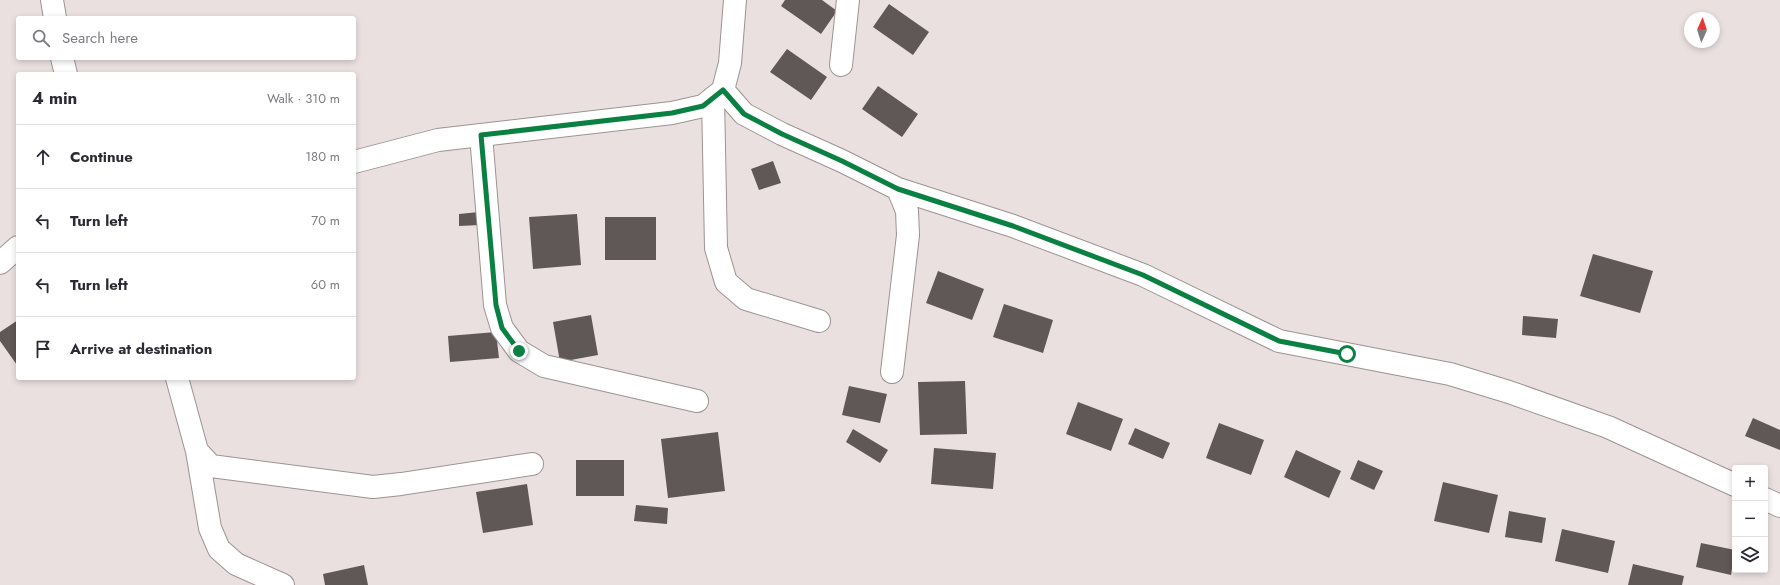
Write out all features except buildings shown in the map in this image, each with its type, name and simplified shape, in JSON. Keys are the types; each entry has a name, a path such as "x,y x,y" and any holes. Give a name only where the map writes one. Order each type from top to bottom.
{"street":[{"path":"52,0 55,16"},
{"path":"735,0 730,63 718,94 716,248 726,282 746,299 819,321"},
{"path":"841,65 848,0"},
{"path":"62,60 66,72"},
{"path":"356,161 438,140 672,113 703,106 718,94"},
{"path":"718,94 744,114 782,134 842,161 898,189 1013,226 1143,275 1279,341 1450,374 1510,392 1608,427 1732,484"},
{"path":"481,135 496,305 502,328 519,351 544,366 697,401"},
{"path":"892,372 908,235 907,211 898,189"},
{"path":"0,263 16,249"},
{"path":"177,380 197,451 210,528 219,549 236,564 283,585"},
{"path":"197,451 211,466 373,487 532,464"},
{"path":"1768,500 1780,506"}],"route":[{"path":"519,351 502,328 496,305 481,135 672,113 703,106 723,90 744,114 782,134 842,161 898,189 1013,226 1143,275 1279,341 1347,354"}]}
